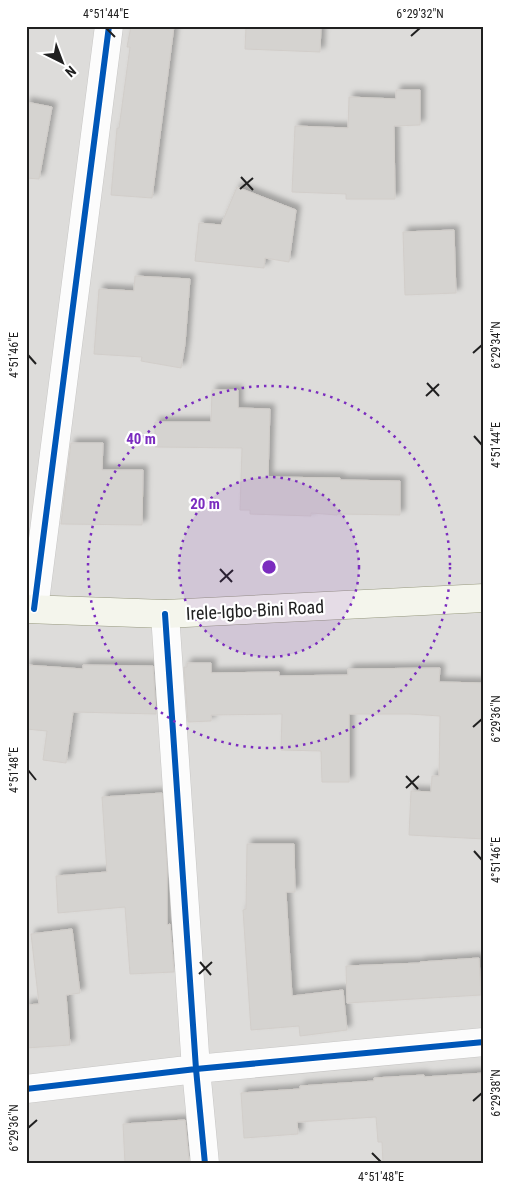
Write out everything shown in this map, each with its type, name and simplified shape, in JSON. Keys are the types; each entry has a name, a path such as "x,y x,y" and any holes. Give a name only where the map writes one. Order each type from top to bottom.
{"street":[{"path":"30,609 109,26"},
{"name":"Irele-Igbo-Bini Road","path":"30,609 165,614 484,598"},
{"path":"165,614 204,1164"},
{"path":"26,1089 196,1069 484,1042"}],"shaded area":[{"path":"26,26 484,26 484,1164 26,1164"}],"building":[{"path":"131,26 174,26 152,198 111,195 117,128 119,128 130,47 127,47"},
{"path":"246,26 321,26 320,52 245,49"},
{"path":"396,90 420,90 420,125 394,126 395,199 346,199 346,194 292,192 295,126 348,128 349,97 396,99"},
{"path":"26,102 52,107 39,179 26,178"},
{"path":"237,187 296,210 289,262 265,258 264,268 195,261 199,223 221,225"},
{"path":"454,230 456,293 405,295 403,232"},
{"path":"135,276 190,279 185,344 181,368 141,361 142,357 94,354 99,289 134,291"},
{"path":"212,390 238,390 238,408 270,409 268,477 400,481 400,515 311,513 311,516 250,514 250,510 240,510 242,448 155,447 155,422 211,422"},
{"path":"71,443 103,443 102,470 143,470 142,525 61,524"},
{"path":"187,663 211,663 211,673 279,672 279,676 348,675 348,669 440,668 439,682 484,683 484,839 409,835 411,791 431,792 432,776 439,776 440,716 349,714 349,782 322,782 321,751 281,750 282,714 211,715 211,721 188,722 184,667 187,667"},
{"path":"26,665 83,669 83,665 153,666 156,714 73,712 66,763 43,760 47,731 26,729"},
{"path":"162,793 167,866 167,925 170,924 174,972 130,974 125,907 58,913 56,876 107,872 102,797"},
{"path":"247,844 294,844 295,892 286,892 292,996 343,990 347,1030 300,1036 299,1026 251,1030 243,910 246,909"},
{"path":"72,929 80,993 66,995 70,1045 26,1048 26,1005 39,1004 31,934"},
{"path":"479,958 481,995 347,1003 346,966"},
{"path":"484,1073 484,1161 449,1164 383,1164 382,1142 378,1142 376,1117 297,1122 298,1134 244,1138 241,1093 300,1089 300,1086 374,1081 374,1078"},
{"path":"185,1120 189,1161 125,1164 123,1124"}],"cycle path":[{"path":"34,609 109,26"},
{"path":"165,614 196,1069 205,1164"},
{"path":"26,1089 196,1069 484,1042"}]}
